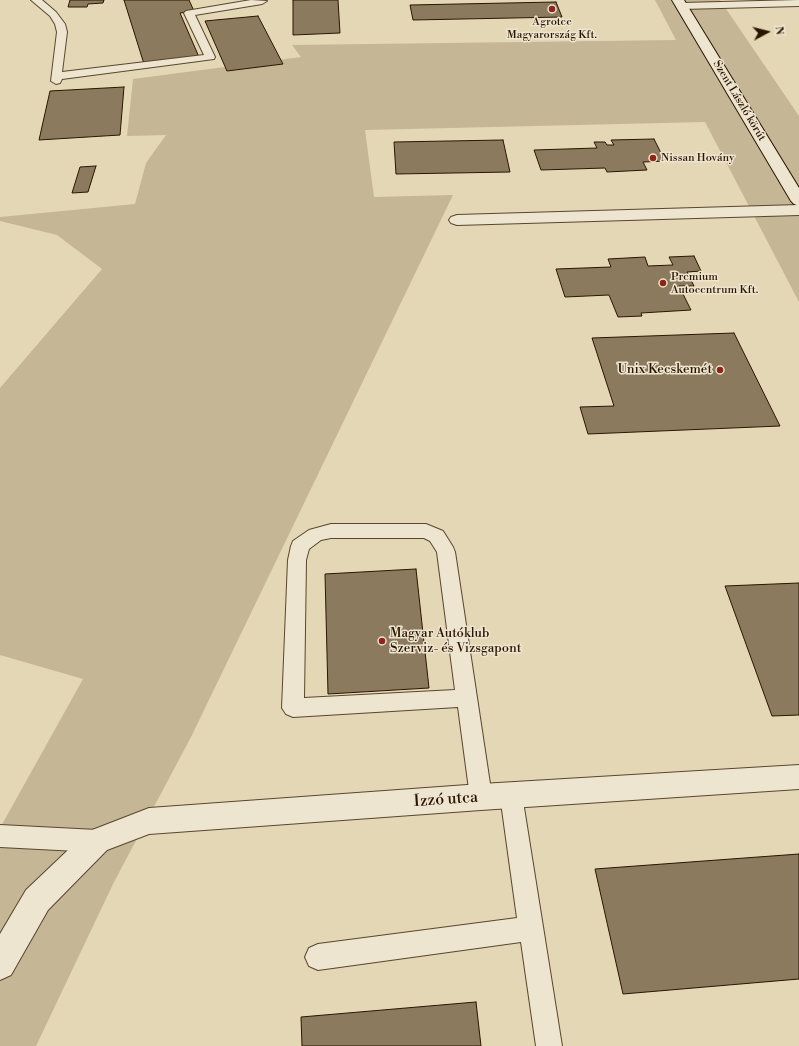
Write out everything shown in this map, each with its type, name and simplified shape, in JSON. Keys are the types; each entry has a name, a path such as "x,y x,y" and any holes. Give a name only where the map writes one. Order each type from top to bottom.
{"street":[{"name":"Szent László körút","path":"680,3 799,201"},
{"path":"457,220 799,210"},
{"name":"Izzó utca","path":"97,840 149,821 481,797 799,777"},
{"path":"0,964 37,900 97,840"}],"lane":[{"path":"36,0 53,14 60,24 62,32 57,78 210,56 189,13 212,4 262,1"},
{"path":"680,3 796,4"},
{"path":"467,698 293,708 297,560 300,546 314,535 331,531 426,531 437,536 446,552 467,698 481,797"},
{"path":"511,795 550,1046"},
{"path":"0,836 97,840"},
{"path":"318,957 531,928"}],"shaded area":[{"path":"655,0 720,0 799,116 799,302 705,122 365,130 374,197 453,195 191,737 114,882 36,1046 0,1046 0,828 83,679 0,655 0,388 102,269 57,235 0,221 0,217 135,204 146,163 166,135 127,136 133,79 301,57 292,45 676,40"}],"building":[{"path":"70,0 104,0 103,3 88,4 87,7 68,7"},
{"path":"124,0 189,0 194,11 180,13 199,57 144,64"},
{"path":"293,0 338,0 340,33 293,35"},
{"path":"556,2 562,17 413,20 410,5"},
{"path":"258,16 283,64 227,71 205,21"},
{"path":"124,87 120,135 39,140 50,91"},
{"path":"654,139 665,161 643,162 647,170 607,172 605,168 541,170 534,150 597,148 594,142 605,142 607,145 614,145 611,140"},
{"path":"503,140 510,172 396,174 394,142"},
{"path":"96,166 88,192 72,193 80,167"},
{"path":"694,256 701,271 687,272 694,286 679,286 691,310 641,313 642,316 618,317 609,295 565,297 556,269 611,267 608,259 645,257 648,266 673,265 669,257"},
{"path":"734,333 780,426 588,434 580,407 614,406 592,338"},
{"path":"416,569 429,688 328,694 325,574"},
{"path":"799,583 799,715 772,716 725,586"},
{"path":"799,854 799,979 623,994 595,869"},
{"path":"476,1002 481,1046 302,1046 301,1017"}],"place":[{"name":"Agrotec Magyarország Kft.","path":"552,9"},
{"name":"Nissan Hovány","path":"653,158"},
{"name":"Premium Autocentrum Kft.","path":"663,283"},
{"name":"Unix Kecskemét","path":"720,370"},
{"name":"Magyar Autóklub Szerviz- és Vizsgapont","path":"382,641"}]}
